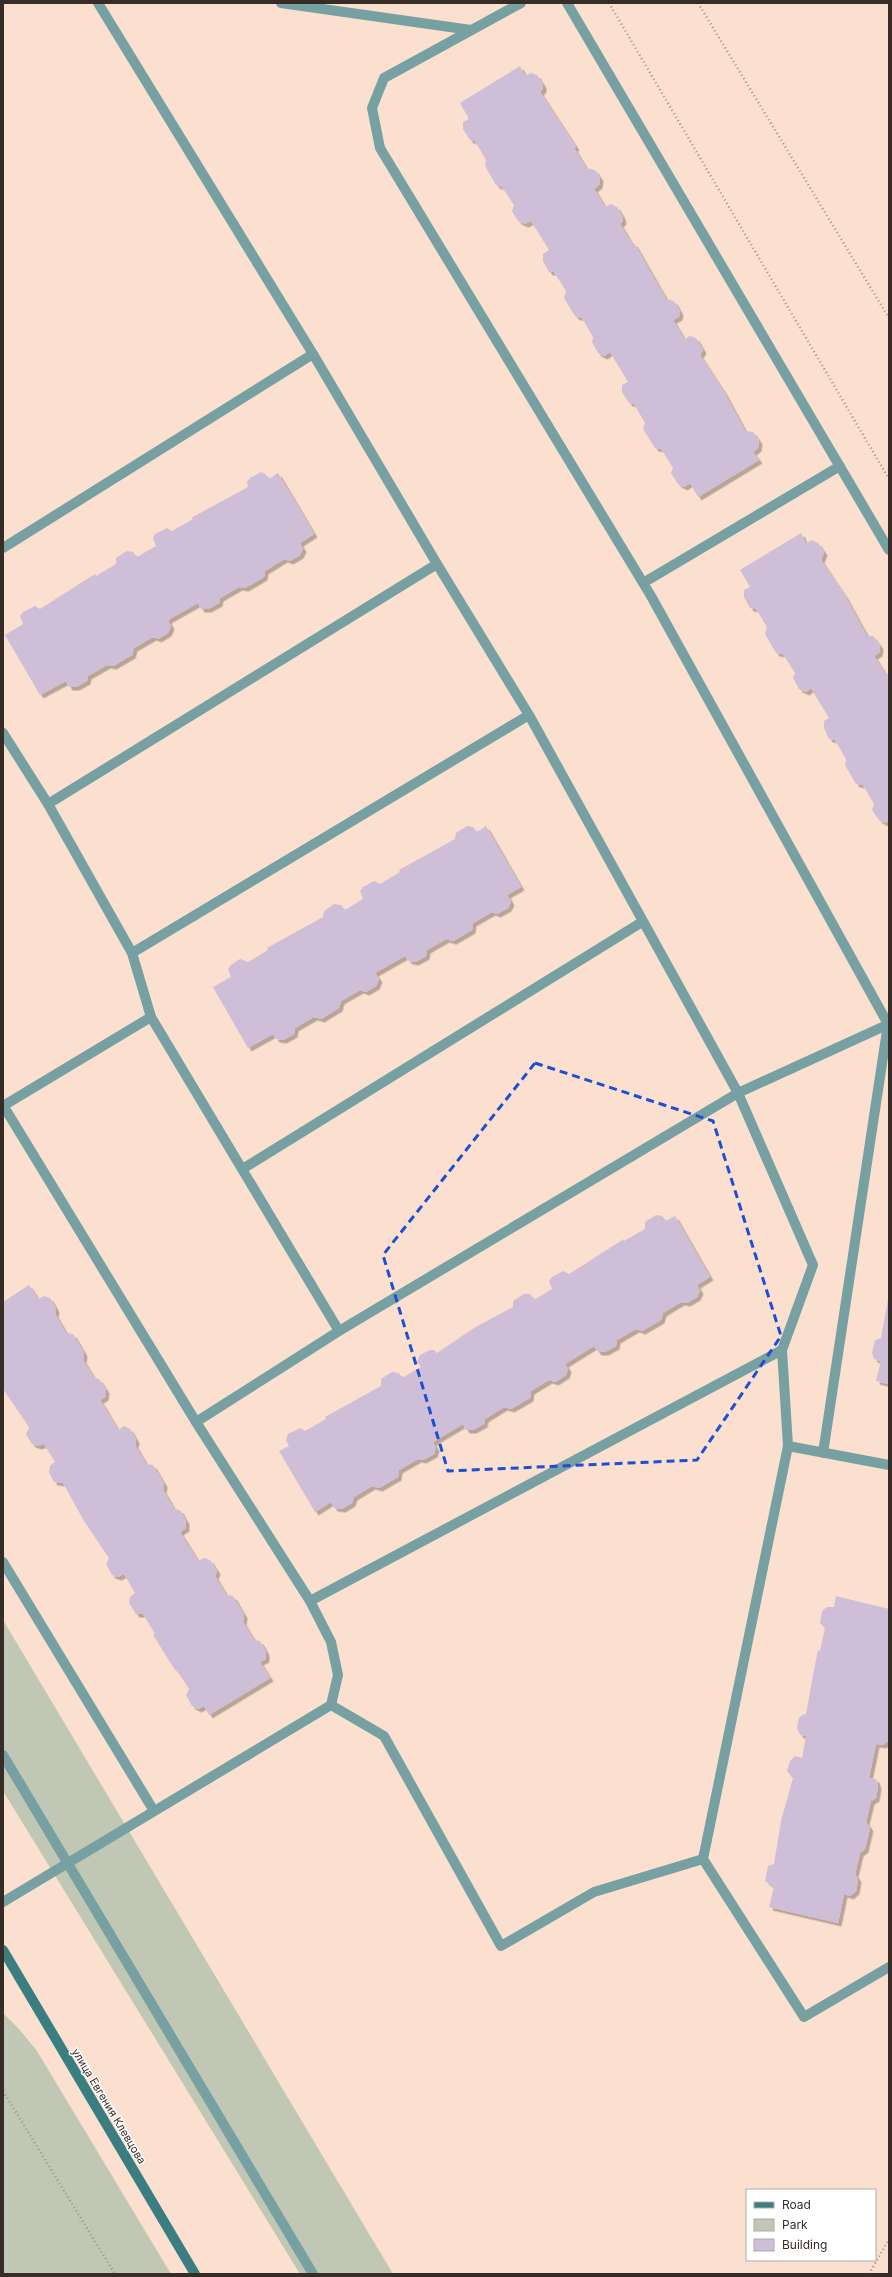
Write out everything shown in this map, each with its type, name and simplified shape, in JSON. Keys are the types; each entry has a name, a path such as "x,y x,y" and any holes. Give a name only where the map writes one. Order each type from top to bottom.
{"street":[{"name":"улица Евгения Клевцова","path":"3,1950 195,2274"}],"lane":[{"path":"98,3 313,354 437,564 529,715 642,922 738,1093 813,1265 782,1350 788,1446 703,1859 804,2017 889,1967"},
{"path":"281,3 471,30"},
{"path":"521,3 384,78 372,108 380,148 643,583 889,1024 823,1453"},
{"path":"566,3 889,550"},
{"path":"3,548 313,354"},
{"path":"643,583 840,466"},
{"path":"48,804 437,564"},
{"path":"132,953 529,715"},
{"path":"3,733 48,804 132,953 151,1016 244,1168 339,1330"},
{"path":"244,1168 642,922"},
{"path":"3,1902 331,1704 338,1675 331,1642 310,1601 196,1422 3,1106 151,1016"},
{"path":"196,1422 339,1330 738,1093 889,1024"},
{"path":"310,1601 782,1350"},
{"path":"788,1446 889,1465"},
{"path":"3,1562 154,1811"},
{"path":"331,1704 384,1736 501,1946 594,1892 703,1859"},
{"path":"3,1755 313,2274"}],"path":[{"path":"609,3 889,479"},
{"path":"698,3 889,318"},
{"path":"3,2091 115,2274"},
{"path":"869,2274 889,2239"}],"highlighted area":[{"path":"535,1063 713,1121 781,1336 697,1460 448,1471 383,1255"}],"green space":[{"path":"3,1620 393,2274 300,2274 3,1791"},
{"path":"3,2013 19,2029 37,2051 171,2274 3,2274"}],"building":[{"path":"520,66 525,76 531,73 537,75 543,85 543,89 540,92 576,147 574,148 586,168 595,170 600,178 599,185 594,189 605,207 611,204 617,207 623,221 620,224 632,244 634,243 666,299 674,301 680,312 679,317 673,320 684,339 690,336 696,338 703,350 700,355 724,392 745,431 753,432 759,441 758,448 753,452 759,460 698,497 690,483 684,487 678,484 671,473 673,468 661,449 655,448 643,429 645,423 634,404 629,403 622,392 622,385 628,382 610,352 604,356 598,353 592,342 593,337 582,318 575,316 564,298 566,291 554,272 549,272 543,261 543,254 549,250 531,221 525,224 518,221 512,211 514,205 502,187 496,185 485,166 486,160 475,141 470,140 463,129 463,122 469,119 460,103"},
{"path":"261,472 269,479 278,473 314,534 300,543 303,549 300,555 290,561 284,559 265,571 264,577 245,588 239,587 220,598 219,603 208,609 201,609 198,603 168,620 171,626 168,633 158,639 153,637 134,648 132,655 113,666 107,665 88,676 87,681 76,687 69,687 66,681 40,695 5,635 23,624 20,616 23,612 35,606 40,609 95,574 96,576 116,564 116,558 127,551 133,552 137,557 156,546 153,538 155,534 167,528 172,531 193,519 191,518 248,487 247,482 250,478"},
{"path":"801,533 806,544 811,540 818,543 824,552 821,560 845,596 867,636 873,636 880,646 879,653 874,656 886,675 889,673 889,821 885,823 879,820 872,810 874,804 863,785 856,784 845,765 846,759 835,740 829,739 824,728 824,721 829,718 811,688 806,692 799,689 793,678 795,673 783,654 776,653 765,634 767,627 756,609 750,608 744,597 744,590 750,587 740,570"},
{"path":"467,826 473,827 477,832 486,826 521,887 507,895 511,902 508,908 497,914 492,912 473,923 472,930 453,941 446,939 427,950 426,956 415,962 409,961 405,956 375,973 379,979 376,986 366,992 360,990 341,1001 339,1008 321,1019 314,1017 295,1028 294,1034 283,1040 276,1039 273,1034 248,1048 213,987 231,977 228,969 231,965 240,959 248,962 268,950 267,948 323,917 324,911 334,904 341,905 345,910 363,899 360,891 363,887 374,881 380,884 400,872 399,870 455,839 456,833"},
{"path":"656,1215 662,1216 666,1221 675,1216 710,1277 697,1285 700,1291 697,1297 687,1303 681,1302 663,1313 661,1320 642,1331 636,1329 617,1340 616,1346 605,1352 598,1352 594,1346 565,1364 568,1369 566,1375 555,1382 549,1380 531,1391 530,1398 511,1409 504,1407 485,1419 484,1424 473,1430 466,1430 463,1424 433,1442 436,1448 434,1454 423,1460 418,1459 399,1470 398,1477 379,1488 372,1486 354,1497 352,1503 342,1509 334,1508 331,1502 315,1512 279,1451 289,1446 286,1440 288,1434 300,1428 305,1431 326,1419 325,1417 381,1386 381,1379 392,1372 399,1373 402,1378 421,1367 417,1362 420,1355 430,1350 434,1350 437,1353 474,1328 513,1307 513,1301 524,1294 530,1294 534,1300 552,1289 549,1281 552,1277 563,1271 569,1274 624,1239 624,1241 645,1229 645,1222"},
{"path":"29,1285 38,1299 44,1296 50,1298 56,1309 55,1314 66,1333 73,1334 84,1353 83,1360 94,1378 99,1379 106,1390 105,1397 100,1400 118,1430 124,1426 130,1429 136,1440 135,1445 146,1464 153,1465 164,1484 163,1490 174,1509 180,1510 186,1521 186,1528 180,1532 198,1561 204,1558 210,1560 217,1571 215,1576 226,1595 233,1596 244,1615 243,1622 254,1640 260,1641 266,1652 266,1659 260,1662 270,1678 209,1715 204,1706 198,1709 192,1706 186,1695 189,1689 153,1635 155,1634 143,1614 136,1614 129,1603 130,1597 135,1593 124,1574 118,1577 112,1575 106,1564 109,1558 84,1521 63,1483 54,1482 49,1472 50,1466 55,1462 44,1444 38,1446 32,1444 26,1435 29,1427 3,1389 3,1302"},
{"path":"889,1294 889,1384 876,1381 881,1361 874,1359 872,1353 875,1340 881,1338"},
{"path":"836,1596 889,1609 889,1736 888,1741 883,1745 876,1744 869,1778 876,1779 878,1786 876,1798 871,1801 866,1822 870,1828 865,1849 860,1853 855,1874 858,1879 856,1891 850,1896 844,1894 838,1923 769,1907 774,1887 765,1881 768,1866 774,1864 781,1821 793,1778 787,1771 790,1761 795,1756 802,1758 806,1736 800,1735 797,1728 799,1718 806,1714 818,1650 820,1651 825,1628 820,1623 822,1611 827,1607 834,1607"}]}
